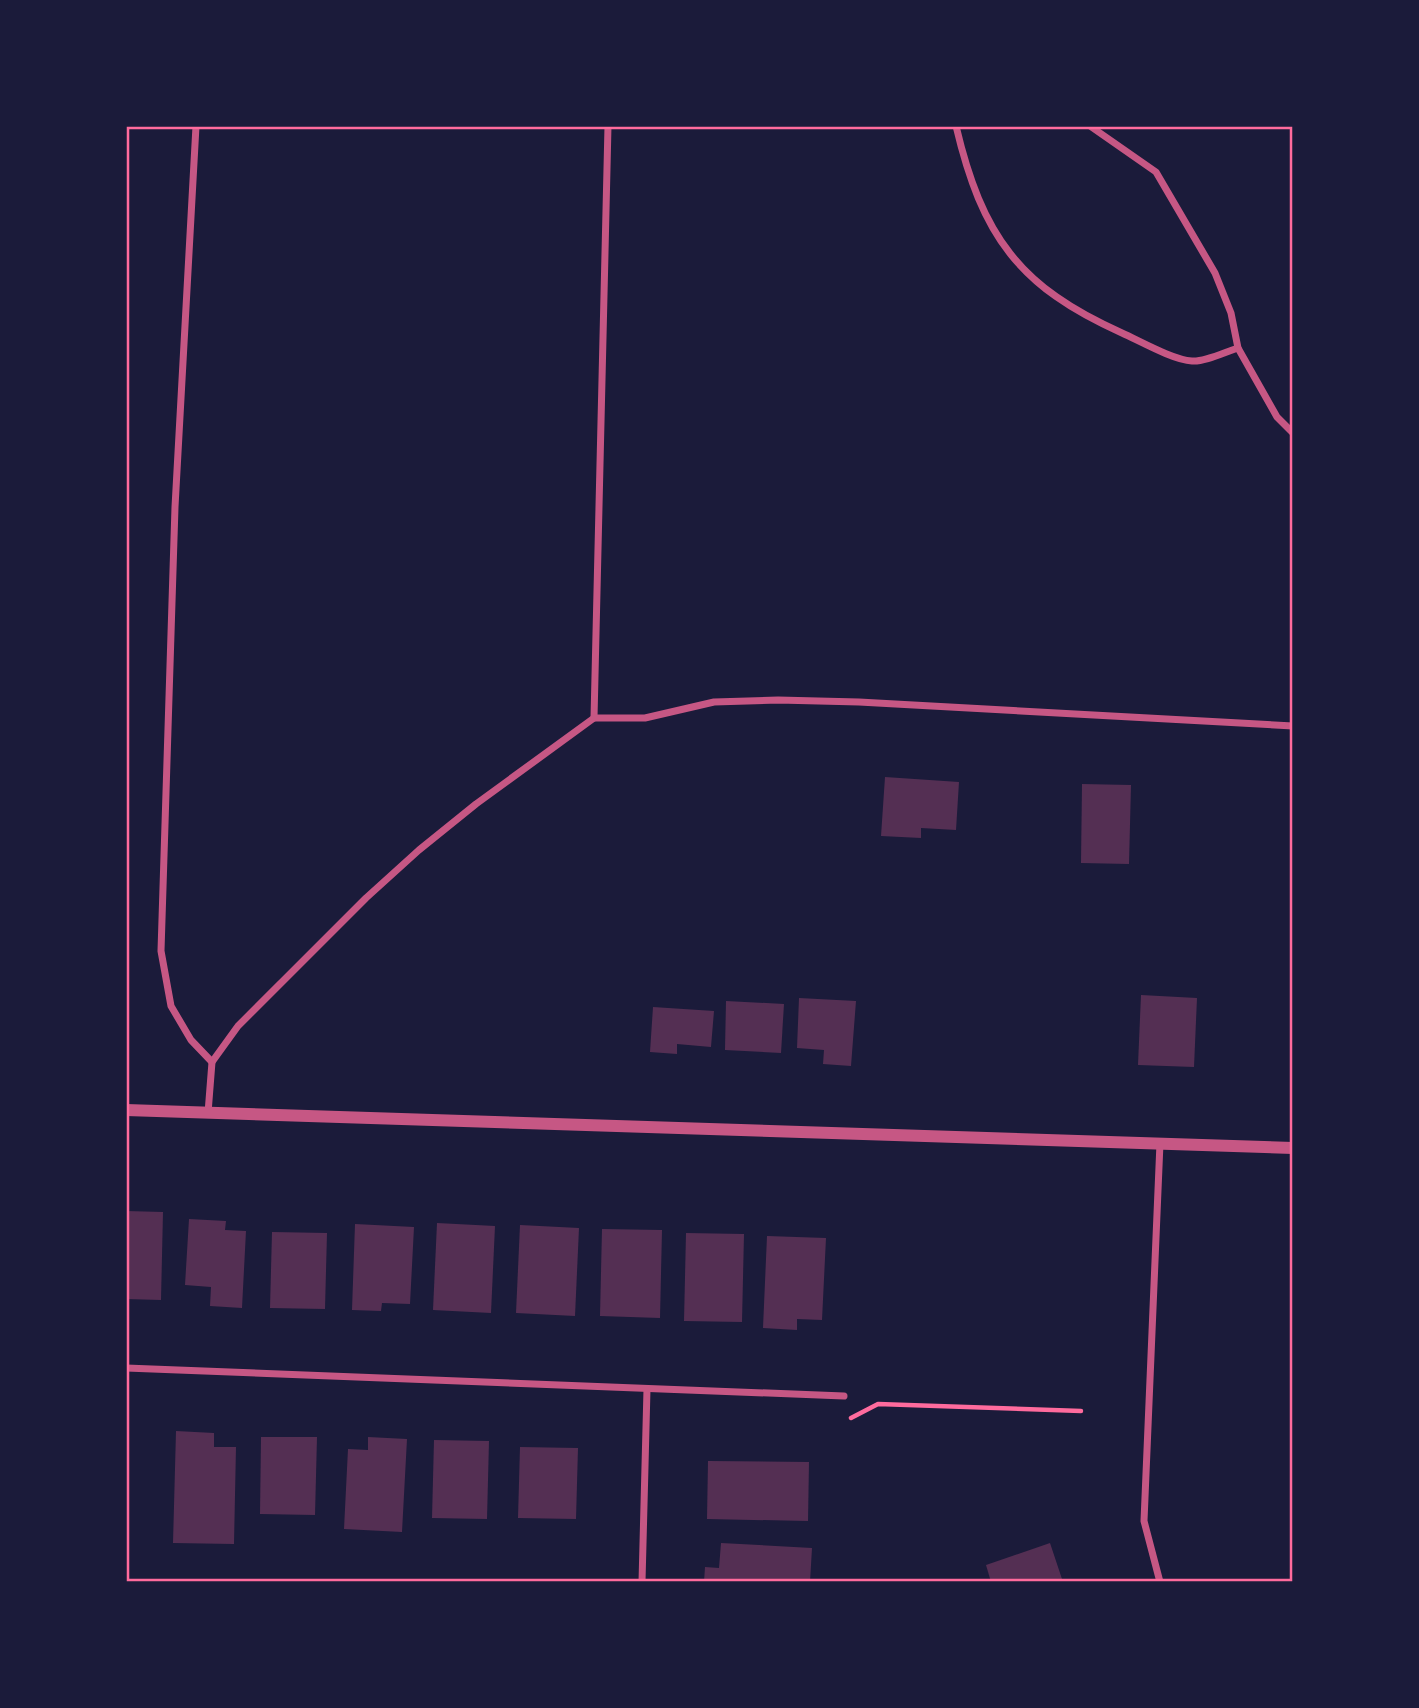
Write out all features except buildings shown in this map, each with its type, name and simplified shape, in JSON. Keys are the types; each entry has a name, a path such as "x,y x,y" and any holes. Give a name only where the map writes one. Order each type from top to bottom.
{"street":[{"path":"197,126 175,508 161,951 171,1006 191,1040 212,1062"},
{"path":"594,718 608,126"},
{"path":"956,126 970,178 984,210 1007,253 1031,279 1063,303 1094,320 1192,361 1238,348"},
{"path":"1090,126 1156,172 1215,273 1231,313 1238,348 1278,417 1293,433"},
{"path":"208,1113 212,1062 238,1026 366,898 476,804 594,718 645,718 714,702 778,700 1293,726"},
{"path":"126,1110 1293,1148"},
{"path":"1160,1143 1144,1521 1160,1582"},
{"path":"126,1368 844,1396"},
{"path":"642,1582 647,1389"}],"path":[{"path":"850,1418 878,1404 1082,1411"}]}
